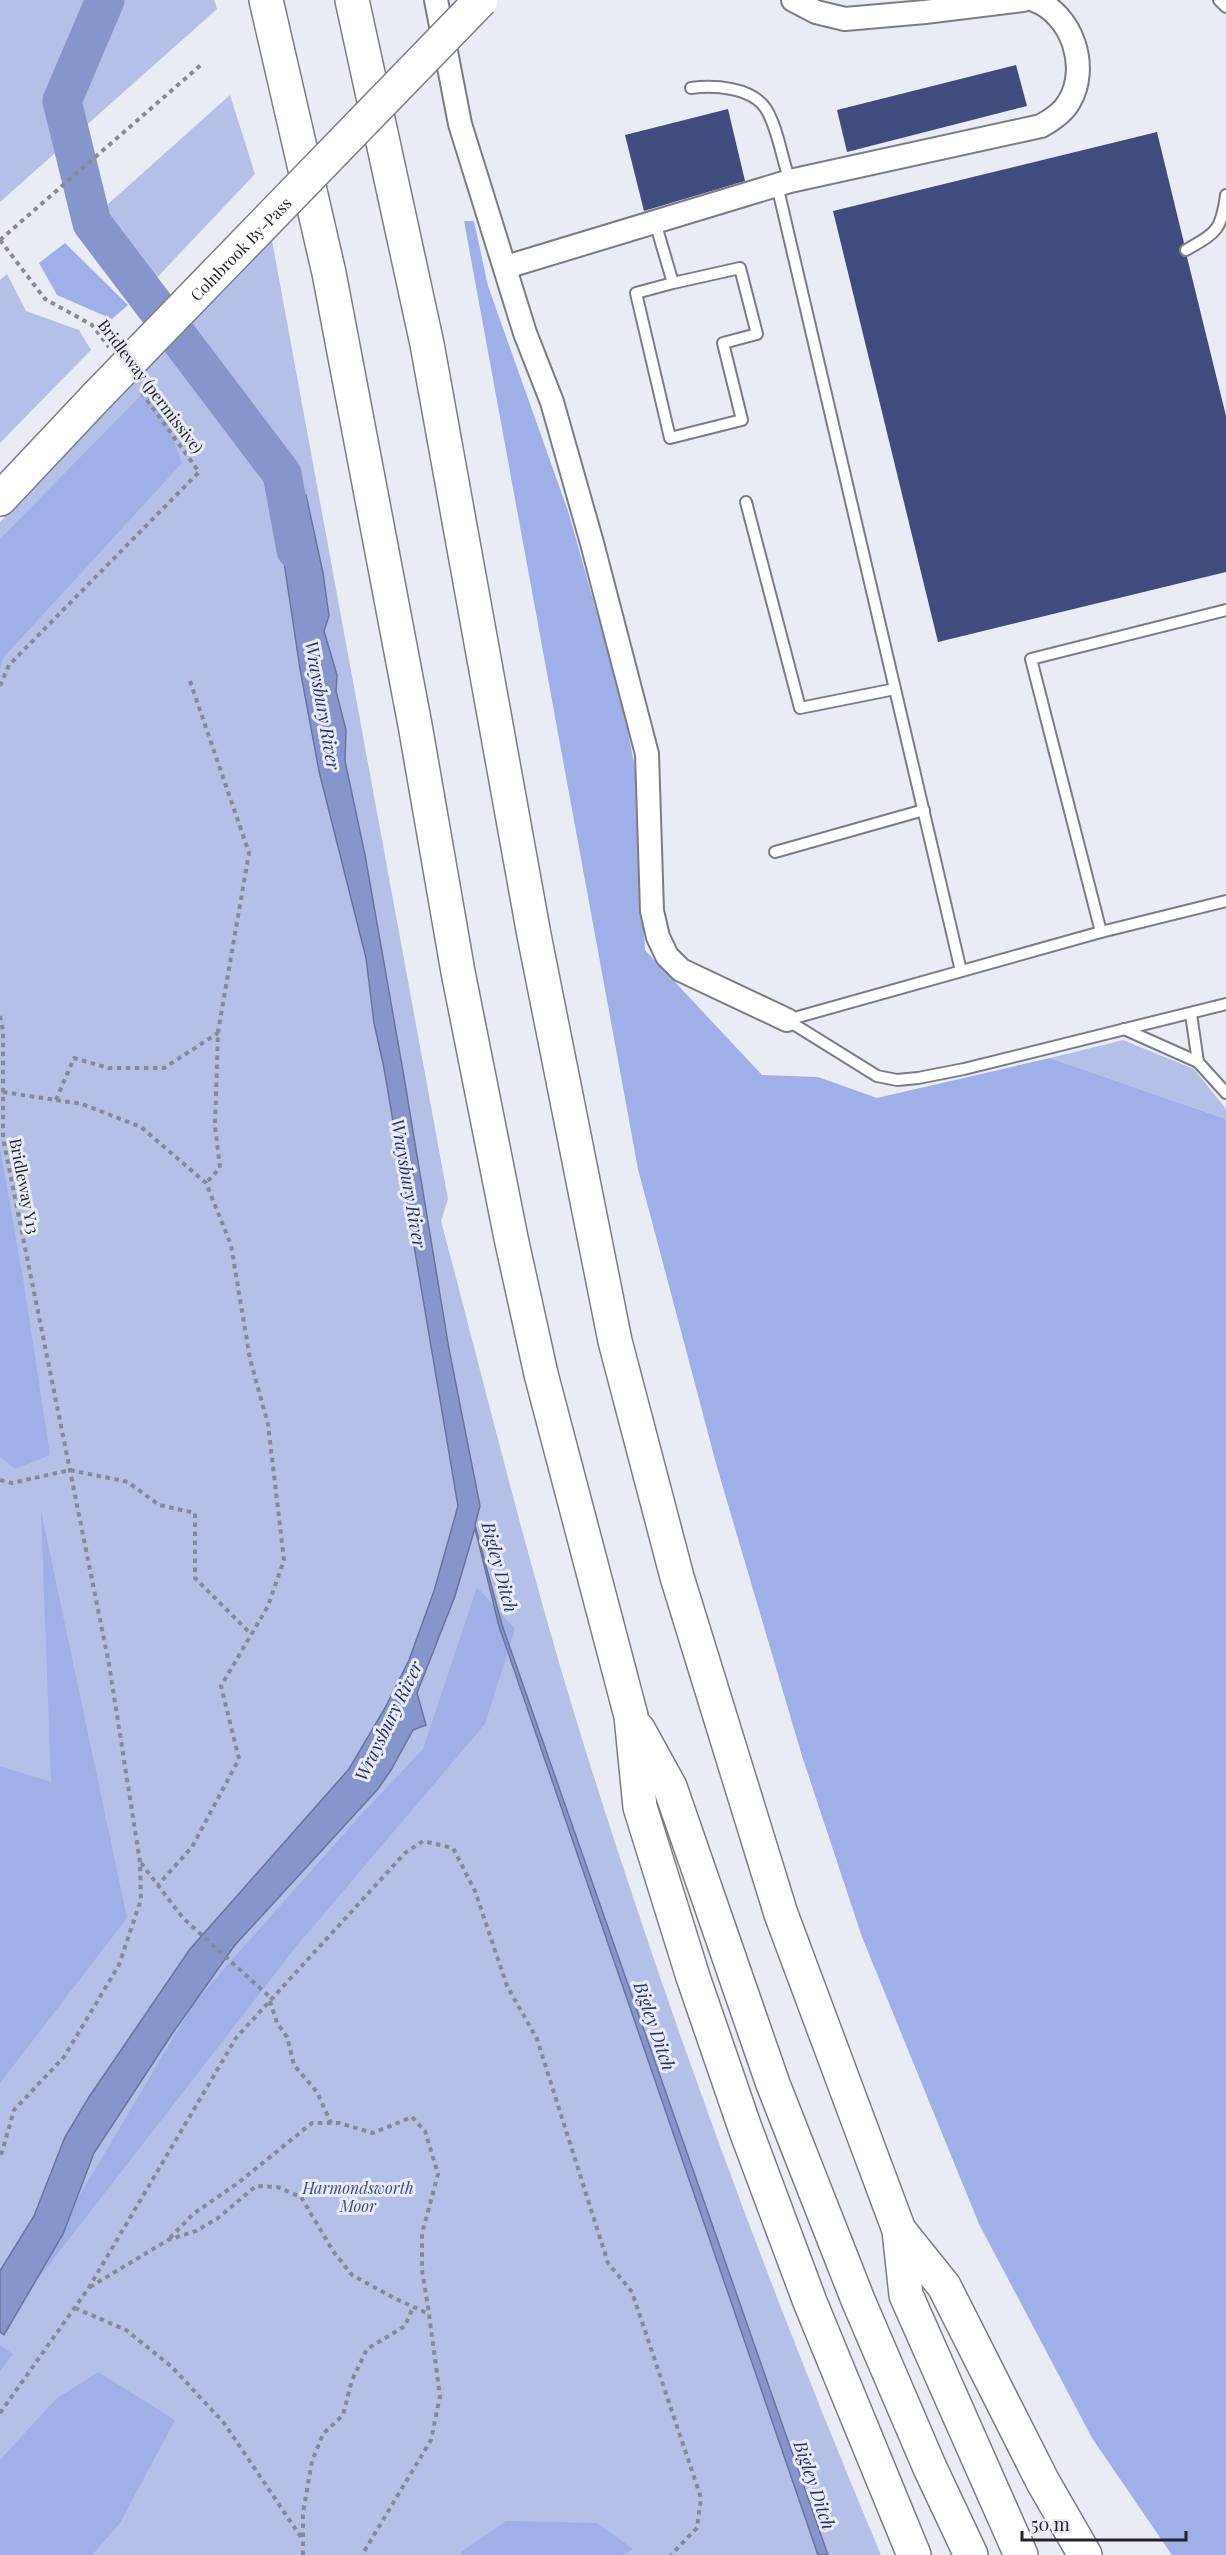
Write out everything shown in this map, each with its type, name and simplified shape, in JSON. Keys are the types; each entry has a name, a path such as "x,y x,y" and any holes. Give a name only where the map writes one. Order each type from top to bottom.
{"highway":[{"path":"266,0 329,273 413,713 458,972 513,1249 541,1374 631,1716 640,1807 693,1977 745,2128 810,2302 914,2555"},
{"path":"352,0 427,344 534,934 615,1341 676,1577 781,1914 899,2230 902,2273 913,2315 1021,2555"},
{"name":"Colnbrook By-Pass","path":"0,499 481,0"},
{"path":"631,1716 670,1787 802,2161 930,2468 971,2555"},
{"path":"899,2230 944,2286 1038,2472 1085,2555"}],"street":[{"path":"436,0 460,124 525,333 552,402 592,543 646,754 652,911 658,937 667,956 681,970 787,1020"},
{"path":"506,267 784,183 1041,126 1057,116 1069,104 1076,82 1075,43 1061,20 1035,0 845,19 816,12 793,0"}],"lane":[{"path":"1219,0 1226,7"},
{"path":"692,88 732,89 758,100 766,109 896,689 962,971"},
{"path":"1186,250 1206,238 1220,225 1226,195"},
{"path":"655,222 673,283"},
{"path":"740,268 758,334 723,343 742,420 670,438 636,293 673,283 740,268"},
{"path":"746,502 800,708 896,689"},
{"path":"1101,932 1031,659 1226,610"},
{"path":"775,852 924,810"},
{"path":"787,1020 1101,932 1226,901"},
{"path":"787,1020 877,1076 897,1080 964,1069 1226,1004"},
{"path":"1191,1014 1198,1062"},
{"path":"1123,1029 1198,1062 1226,1093"}],"path":[{"path":"0,240 202,64"},
{"name":"Bridleway (permissive)","path":"0,240 45,299 93,325 112,352"},
{"name":"Bridleway (permissive)","path":"0,686 9,665 199,471 139,389"},
{"path":"190,681 249,853 218,1032 214,1126 220,1167 206,1183"},
{"name":"Bridleway Y13","path":"0,1016 3,1031 3,1138 110,1665 140,1862 141,1899 120,1965 64,2057 14,2110 0,2159"},
{"path":"56,1100 74,1058 108,1068 164,1068 218,1032"},
{"path":"3,1092 82,1104 141,1127 206,1183 231,1245 250,1359 268,1424 284,1560 268,1606 221,1686 239,1759 192,1847 158,1885"},
{"path":"0,1480 12,1483 70,1470 128,1482 159,1505 195,1513 195,1578 251,1634"},
{"path":"0,2413 88,2289 236,2038 405,1853 423,1841 453,1848 475,1891 507,1986 537,2038 608,2263 632,2292 701,2498 697,2528 671,2555"},
{"path":"140,1862 183,1918 271,2000 277,2023 286,2037 294,2065 317,2092 331,2123"},
{"path":"168,2240 193,2214 238,2183 312,2123 331,2123 373,2133 412,2117 425,2132 438,2174 422,2234 422,2270 440,2396 431,2440 362,2555"},
{"path":"88,2289 168,2240 196,2231 218,2218 256,2186 277,2187 301,2197 333,2251 352,2274 429,2314"},
{"path":"303,2555 303,2513 312,2462 323,2434 343,2415 352,2380 366,2349 405,2326 413,2307"},
{"path":"75,2308 126,2330 172,2367 224,2423 303,2540"}],"green space":[{"path":"0,0 214,0 217,9 0,202"},
{"path":"230,95 255,174 149,286 128,266 107,205"},
{"name":"Harmondsworth Moor","path":"271,235 448,1199 441,1221 507,1475 578,1726 682,2040 758,2248 881,2555 0,2555 0,522"},
{"path":"7,274 26,311 79,330 91,350 0,443 0,280"},
{"path":"1123,1040 1194,1069 1226,1109 1226,1119 1050,1058"}],"shaded area":[{"path":"464,221 474,221 488,286 569,514 623,706 635,768 645,950 762,1075 818,1077 877,1098 1050,1058 1226,1119 1226,2555 1172,2555 1092,2438 979,2224 862,1937 802,1756 717,1467 638,1169"},
{"path":"65,243 128,305 112,319 57,295 39,263"},
{"path":"153,383 182,463 3,658 0,669 0,539"},
{"path":"0,1148 23,1278 50,1455 15,1469 0,1457"},
{"path":"41,1511 127,1918 0,2083 0,1766 51,1782"},
{"path":"477,1587 515,1629 485,1724 295,1948 3,2324 194,2003 358,1818 423,1749"},
{"path":"0,2345 13,2354 0,2371"},
{"path":"98,2372 175,2420 120,2523 92,2555 0,2555 0,2460 56,2399"},
{"path":"506,2521 597,2523 633,2549 623,2555 461,2555 461,2552"}],"water":[{"path":"306,495 323,573 329,616 324,631 337,675 336,691 346,730 345,761 365,855 449,1349 480,1506 475,1525 502,1625 828,2555 818,2555 499,1626 475,1528 455,1596 417,1693 426,1725 413,1730 378,1789 235,1945 172,2034 94,2153 63,2234 4,2335 0,2332 0,2271 34,2216 65,2137 89,2097 190,1949 349,1769 385,1708 409,1660 434,1591 458,1506 384,1068 374,1023 366,958 319,771 300,669 275,502"}],"building":[{"path":"1016,65 1027,106 847,152 837,110"},
{"path":"728,109 745,181 644,211 625,135"},
{"path":"1157,132 1184,243 1179,251 1182,256 1187,257 1226,416 1226,572 938,642 833,211"}],"waterway":[{"name":"Wraysbury River","path":"105,0 62,101 92,223 282,474 296,550"}],"water label":[{"name":"Bigley Ditch","path":"500,1567"},
{"name":"Bigley Ditch","path":"655,2026"},
{"name":"Bigley Ditch","path":"815,2485"}]}
